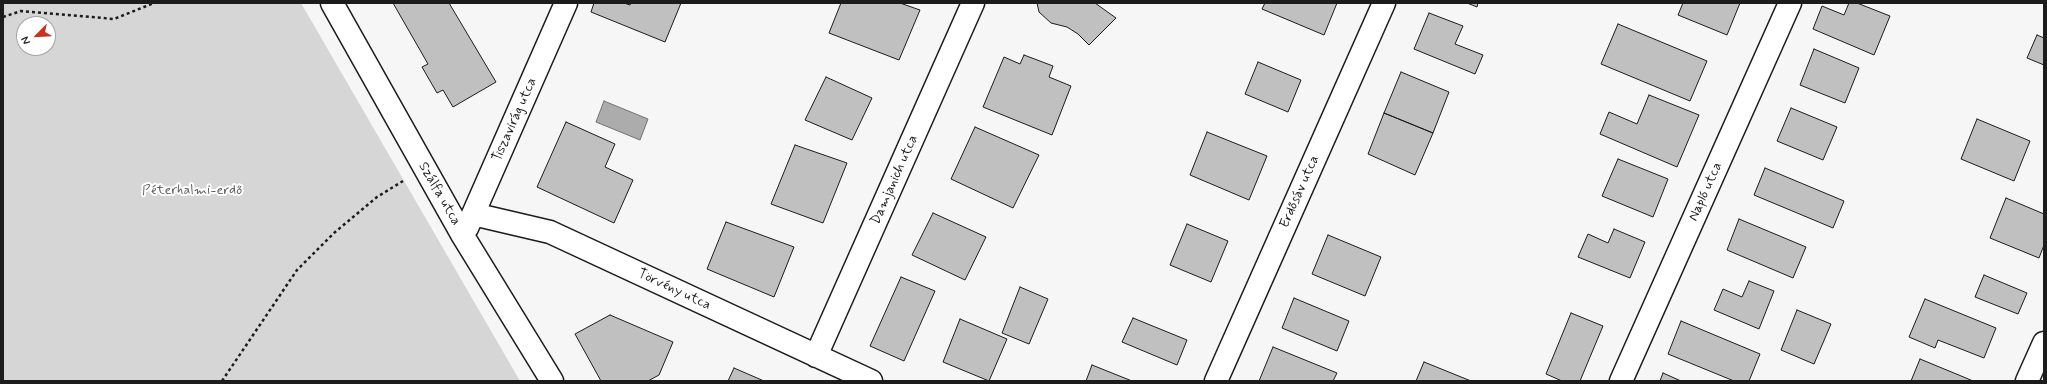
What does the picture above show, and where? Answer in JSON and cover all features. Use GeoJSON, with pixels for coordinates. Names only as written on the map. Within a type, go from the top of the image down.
{"type":"FeatureCollection","features":[{"type":"Feature","properties":{"kind":"street","name":"Szálfa utca"},"geometry":{"type":"LineString","coordinates":[[332,3],[463,236],[552,381]]}},
{"type":"Feature","properties":{"kind":"street","name":"Tiszavirág utca"},"geometry":{"type":"LineString","coordinates":[[463,236],[566,3]]}},
{"type":"Feature","properties":{"kind":"street","name":"Damjanich utca"},"geometry":{"type":"LineString","coordinates":[[816,356],[973,3]]}},
{"type":"Feature","properties":{"kind":"street","name":"Erdősáv utca"},"geometry":{"type":"LineString","coordinates":[[1216,381],[1384,3]]}},
{"type":"Feature","properties":{"kind":"street","name":"Napló utca"},"geometry":{"type":"LineString","coordinates":[[1621,381],[1790,3]]}},
{"type":"Feature","properties":{"kind":"street","name":"Törvény utca"},"geometry":{"type":"LineString","coordinates":[[473,214],[550,232],[871,381]]}},
{"type":"Feature","properties":{"kind":"street"},"geometry":{"type":"LineString","coordinates":[[2027,381],[2042,355]]}},
{"type":"Feature","properties":{"kind":"path"},"geometry":{"type":"LineString","coordinates":[[3,17],[20,11],[114,19],[154,3]]}},
{"type":"Feature","properties":{"kind":"path"},"geometry":{"type":"LineString","coordinates":[[222,381],[297,270],[334,233],[377,197],[424,168]]}},
{"type":"Feature","properties":{"kind":"green space","name":"Péterhalmi-erdő"},"geometry":{"type":"Polygon","coordinates":[[[3,3],[301,3],[520,381],[3,381],[3,3]]]}},
{"type":"Feature","properties":{"kind":"shaded area"},"geometry":{"type":"Polygon","coordinates":[[[604,101],[648,119],[640,140],[596,122],[604,101]]]}},
{"type":"Feature","properties":{"kind":"building"},"geometry":{"type":"Polygon","coordinates":[[[393,3],[449,3],[496,82],[453,107],[443,90],[437,93],[422,67],[428,64],[393,3]]]}},
{"type":"Feature","properties":{"kind":"building"},"geometry":{"type":"Polygon","coordinates":[[[594,3],[624,3],[630,5],[631,3],[681,3],[665,42],[591,12],[594,3]]]}},
{"type":"Feature","properties":{"kind":"building"},"geometry":{"type":"Polygon","coordinates":[[[841,3],[900,3],[920,10],[899,60],[829,33],[841,3]]]}},
{"type":"Feature","properties":{"kind":"building"},"geometry":{"type":"Polygon","coordinates":[[[1037,3],[1095,3],[1116,18],[1089,45],[1078,34],[1067,27],[1051,23],[1039,12],[1037,3]]]}},
{"type":"Feature","properties":{"kind":"building"},"geometry":{"type":"Polygon","coordinates":[[[1265,3],[1337,3],[1324,35],[1262,9],[1265,3]]]}},
{"type":"Feature","properties":{"kind":"building"},"geometry":{"type":"Polygon","coordinates":[[[1467,3],[1478,3],[1477,7],[1467,3]]]}},
{"type":"Feature","properties":{"kind":"building"},"geometry":{"type":"Polygon","coordinates":[[[1683,3],[1740,3],[1727,35],[1678,15],[1683,3]]]}},
{"type":"Feature","properties":{"kind":"building"},"geometry":{"type":"Polygon","coordinates":[[[1849,3],[1857,3],[1890,16],[1874,55],[1813,29],[1822,6],[1844,15],[1849,3]]]}},
{"type":"Feature","properties":{"kind":"building"},"geometry":{"type":"Polygon","coordinates":[[[1429,13],[1463,26],[1455,44],[1483,55],[1475,74],[1414,49],[1429,13]]]}},
{"type":"Feature","properties":{"kind":"building"},"geometry":{"type":"Polygon","coordinates":[[[1618,24],[1707,61],[1690,101],[1601,64],[1618,24]]]}},
{"type":"Feature","properties":{"kind":"building"},"geometry":{"type":"Polygon","coordinates":[[[2037,35],[2044,38],[2044,65],[2027,58],[2037,35]]]}},
{"type":"Feature","properties":{"kind":"building"},"geometry":{"type":"Polygon","coordinates":[[[1814,49],[1859,68],[1845,103],[1800,85],[1814,49]]]}},
{"type":"Feature","properties":{"kind":"building"},"geometry":{"type":"Polygon","coordinates":[[[1024,55],[1053,66],[1049,77],[1071,86],[1052,135],[983,107],[1004,57],[1020,64],[1024,55]]]}},
{"type":"Feature","properties":{"kind":"building"},"geometry":{"type":"Polygon","coordinates":[[[1258,62],[1301,80],[1288,112],[1245,94],[1258,62]]]}},
{"type":"Feature","properties":{"kind":"building"},"geometry":{"type":"Polygon","coordinates":[[[1401,72],[1449,92],[1433,133],[1384,113],[1401,72]]]}},
{"type":"Feature","properties":{"kind":"building"},"geometry":{"type":"Polygon","coordinates":[[[826,77],[872,98],[852,140],[805,120],[826,77]]]}},
{"type":"Feature","properties":{"kind":"building"},"geometry":{"type":"Polygon","coordinates":[[[1649,95],[1699,115],[1677,167],[1600,134],[1609,112],[1637,124],[1649,95]]]}},
{"type":"Feature","properties":{"kind":"building"},"geometry":{"type":"Polygon","coordinates":[[[1791,108],[1837,127],[1823,160],[1777,141],[1791,108]]]}},
{"type":"Feature","properties":{"kind":"building"},"geometry":{"type":"Polygon","coordinates":[[[1384,113],[1433,133],[1415,175],[1368,154],[1384,113]]]}},
{"type":"Feature","properties":{"kind":"building"},"geometry":{"type":"Polygon","coordinates":[[[1977,119],[2030,141],[2014,181],[1961,159],[1977,119]]]}},
{"type":"Feature","properties":{"kind":"building"},"geometry":{"type":"Polygon","coordinates":[[[566,122],[615,144],[605,167],[633,180],[614,223],[537,187],[566,122]]]}},
{"type":"Feature","properties":{"kind":"building"},"geometry":{"type":"Polygon","coordinates":[[[975,127],[1039,155],[1013,208],[951,179],[975,127]]]}},
{"type":"Feature","properties":{"kind":"building"},"geometry":{"type":"Polygon","coordinates":[[[1207,132],[1267,156],[1249,200],[1190,175],[1207,132]]]}},
{"type":"Feature","properties":{"kind":"building"},"geometry":{"type":"Polygon","coordinates":[[[795,145],[847,163],[823,223],[771,204],[795,145]]]}},
{"type":"Feature","properties":{"kind":"building"},"geometry":{"type":"Polygon","coordinates":[[[1618,159],[1668,179],[1653,217],[1602,196],[1618,159]]]}},
{"type":"Feature","properties":{"kind":"building"},"geometry":{"type":"Polygon","coordinates":[[[1765,168],[1844,201],[1833,228],[1754,195],[1765,168]]]}},
{"type":"Feature","properties":{"kind":"building"},"geometry":{"type":"Polygon","coordinates":[[[2006,198],[2044,214],[2044,245],[2039,258],[1990,238],[2006,198]]]}},
{"type":"Feature","properties":{"kind":"building"},"geometry":{"type":"Polygon","coordinates":[[[933,213],[986,237],[965,280],[912,255],[933,213]]]}},
{"type":"Feature","properties":{"kind":"building"},"geometry":{"type":"Polygon","coordinates":[[[1739,219],[1806,247],[1793,278],[1727,250],[1739,219]]]}},
{"type":"Feature","properties":{"kind":"building"},"geometry":{"type":"Polygon","coordinates":[[[726,222],[794,247],[774,297],[707,269],[726,222]]]}},
{"type":"Feature","properties":{"kind":"building"},"geometry":{"type":"Polygon","coordinates":[[[1187,224],[1228,241],[1211,282],[1170,265],[1187,224]]]}},
{"type":"Feature","properties":{"kind":"building"},"geometry":{"type":"Polygon","coordinates":[[[1614,229],[1645,242],[1630,278],[1578,257],[1588,234],[1608,243],[1614,229]]]}},
{"type":"Feature","properties":{"kind":"building"},"geometry":{"type":"Polygon","coordinates":[[[1328,235],[1381,257],[1365,296],[1312,274],[1328,235]]]}},
{"type":"Feature","properties":{"kind":"building"},"geometry":{"type":"Polygon","coordinates":[[[1984,275],[2027,293],[2018,314],[1975,297],[1984,275]]]}},
{"type":"Feature","properties":{"kind":"building"},"geometry":{"type":"Polygon","coordinates":[[[901,277],[935,291],[904,361],[870,346],[901,277]]]}},
{"type":"Feature","properties":{"kind":"building"},"geometry":{"type":"Polygon","coordinates":[[[1749,281],[1774,291],[1759,329],[1714,310],[1723,289],[1742,297],[1749,281]]]}},
{"type":"Feature","properties":{"kind":"building"},"geometry":{"type":"Polygon","coordinates":[[[1020,287],[1048,299],[1029,344],[1002,333],[1020,287]]]}},
{"type":"Feature","properties":{"kind":"building"},"geometry":{"type":"Polygon","coordinates":[[[1294,298],[1349,321],[1337,351],[1282,328],[1294,298]]]}},
{"type":"Feature","properties":{"kind":"building"},"geometry":{"type":"Polygon","coordinates":[[[1925,299],[1996,328],[1984,358],[1938,340],[1935,348],[1909,337],[1925,299]]]}},
{"type":"Feature","properties":{"kind":"building"},"geometry":{"type":"Polygon","coordinates":[[[1797,310],[1831,324],[1814,364],[1781,350],[1797,310]]]}},
{"type":"Feature","properties":{"kind":"building"},"geometry":{"type":"Polygon","coordinates":[[[1571,313],[1603,326],[1580,381],[1562,381],[1546,374],[1571,313]]]}},
{"type":"Feature","properties":{"kind":"building"},"geometry":{"type":"Polygon","coordinates":[[[610,315],[673,342],[659,375],[648,381],[601,381],[575,334],[610,315]]]}},
{"type":"Feature","properties":{"kind":"building"},"geometry":{"type":"Polygon","coordinates":[[[1133,318],[1187,340],[1177,365],[1122,342],[1133,318]]]}},
{"type":"Feature","properties":{"kind":"building"},"geometry":{"type":"Polygon","coordinates":[[[960,319],[1007,339],[989,381],[943,362],[960,319]]]}},
{"type":"Feature","properties":{"kind":"building"},"geometry":{"type":"Polygon","coordinates":[[[1681,321],[1760,354],[1749,381],[1734,381],[1668,354],[1681,321]]]}},
{"type":"Feature","properties":{"kind":"building"},"geometry":{"type":"Polygon","coordinates":[[[1273,347],[1337,373],[1333,381],[1259,381],[1273,347]]]}},
{"type":"Feature","properties":{"kind":"building"},"geometry":{"type":"Polygon","coordinates":[[[1920,359],[1966,378],[1973,381],[1911,381],[1920,359]]]}},
{"type":"Feature","properties":{"kind":"building"},"geometry":{"type":"Polygon","coordinates":[[[1424,362],[1471,381],[1416,381],[1424,362]]]}},
{"type":"Feature","properties":{"kind":"building"},"geometry":{"type":"Polygon","coordinates":[[[1092,365],[1132,381],[1086,381],[1092,365]]]}},
{"type":"Feature","properties":{"kind":"building"},"geometry":{"type":"Polygon","coordinates":[[[734,368],[764,381],[728,381],[734,368]]]}},
{"type":"Feature","properties":{"kind":"building"},"geometry":{"type":"Polygon","coordinates":[[[1663,373],[1681,381],[1660,381],[1663,373]]]}}]}
